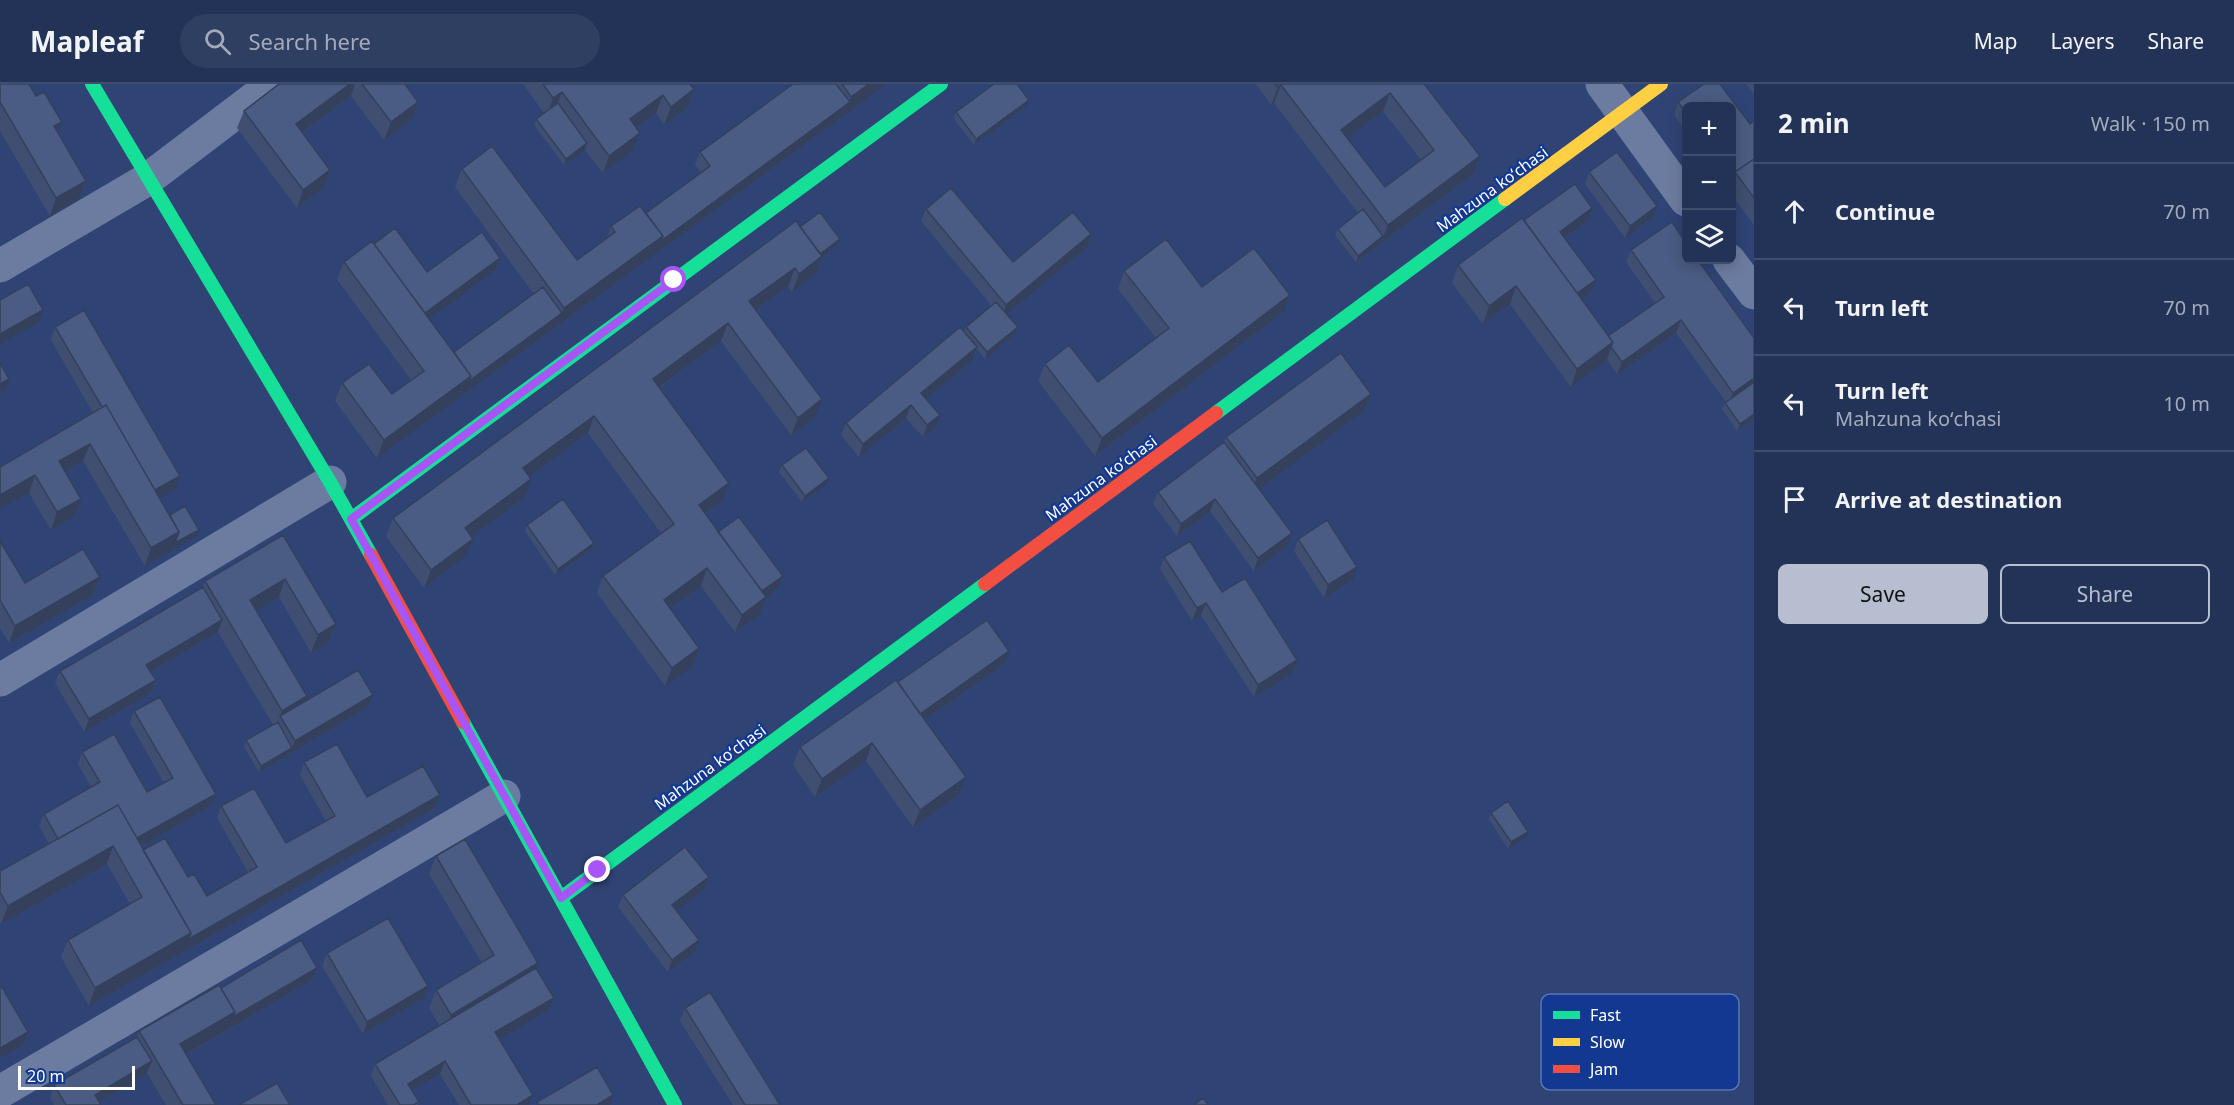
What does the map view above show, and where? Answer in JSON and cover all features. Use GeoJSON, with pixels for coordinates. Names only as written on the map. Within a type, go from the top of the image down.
{"type":"FeatureCollection","features":[{"type":"Feature","properties":{"kind":"street"},"geometry":{"type":"LineString","coordinates":[[92,84],[330,482],[674,1104]]}},
{"type":"Feature","properties":{"kind":"street"},"geometry":{"type":"LineString","coordinates":[[0,266],[148,179],[273,84]]}},
{"type":"Feature","properties":{"kind":"street"},"geometry":{"type":"LineString","coordinates":[[351,519],[941,84]]}},
{"type":"Feature","properties":{"kind":"street"},"geometry":{"type":"LineString","coordinates":[[1602,84],[1682,194]]}},
{"type":"Feature","properties":{"kind":"street","name":"Mahzuna koʻchasi"},"geometry":{"type":"LineString","coordinates":[[561,898],[1661,84]]}},
{"type":"Feature","properties":{"kind":"street"},"geometry":{"type":"LineString","coordinates":[[1733,264],[1754,293]]}},
{"type":"Feature","properties":{"kind":"street"},"geometry":{"type":"LineString","coordinates":[[0,680],[330,482]]}},
{"type":"Feature","properties":{"kind":"street"},"geometry":{"type":"LineString","coordinates":[[0,1092],[504,796]]}},
{"type":"Feature","properties":{"kind":"building"},"geometry":{"type":"Polygon","coordinates":[[[0,84],[29,84],[36,96],[44,92],[62,122],[54,126],[86,181],[56,198],[0,102],[0,84]]]}},
{"type":"Feature","properties":{"kind":"building"},"geometry":{"type":"Polygon","coordinates":[[[279,84],[350,84],[296,124],[330,170],[303,190],[244,111],[279,84]]]}},
{"type":"Feature","properties":{"kind":"building"},"geometry":{"type":"Polygon","coordinates":[[[362,84],[405,84],[418,102],[391,122],[362,84]]]}},
{"type":"Feature","properties":{"kind":"building"},"geometry":{"type":"Polygon","coordinates":[[[543,84],[690,84],[694,89],[671,107],[663,95],[630,119],[640,133],[609,156],[562,92],[553,98],[543,84]]]}},
{"type":"Feature","properties":{"kind":"building"},"geometry":{"type":"Polygon","coordinates":[[[793,84],[836,84],[850,102],[661,241],[663,236],[646,213],[710,166],[700,152],[793,84]]]}},
{"type":"Feature","properties":{"kind":"building"},"geometry":{"type":"Polygon","coordinates":[[[842,84],[869,84],[851,97],[842,84]]]}},
{"type":"Feature","properties":{"kind":"building"},"geometry":{"type":"Polygon","coordinates":[[[994,84],[1017,84],[1029,100],[976,139],[956,112],[994,84]]]}},
{"type":"Feature","properties":{"kind":"building"},"geometry":{"type":"Polygon","coordinates":[[[1275,84],[1424,84],[1480,156],[1388,225],[1281,85],[1278,87],[1275,84]],[[1390,93],[1341,130],[1385,187],[1434,150],[1390,93]]]}},
{"type":"Feature","properties":{"kind":"building"},"geometry":{"type":"Polygon","coordinates":[[[1704,84],[1720,84],[1734,102],[1682,102],[1682,108],[1678,102],[1704,84]]]}},
{"type":"Feature","properties":{"kind":"building"},"geometry":{"type":"Polygon","coordinates":[[[558,103],[587,143],[566,159],[536,119],[558,103]]]}},
{"type":"Feature","properties":{"kind":"building"},"geometry":{"type":"Polygon","coordinates":[[[1736,105],[1750,124],[1754,121],[1754,159],[1736,171],[1736,105]]]}},
{"type":"Feature","properties":{"kind":"building"},"geometry":{"type":"Polygon","coordinates":[[[492,146],[577,260],[615,232],[611,226],[640,206],[663,236],[564,308],[462,169],[492,146]]]}},
{"type":"Feature","properties":{"kind":"building"},"geometry":{"type":"Polygon","coordinates":[[[1617,152],[1657,206],[1630,226],[1589,172],[1617,152]]]}},
{"type":"Feature","properties":{"kind":"building"},"geometry":{"type":"Polygon","coordinates":[[[1754,159],[1754,198],[1736,173],[1754,159]]]}},
{"type":"Feature","properties":{"kind":"building"},"geometry":{"type":"Polygon","coordinates":[[[1575,184],[1592,208],[1560,232],[1596,280],[1577,293],[1524,220],[1575,184]]]}},
{"type":"Feature","properties":{"kind":"building"},"geometry":{"type":"Polygon","coordinates":[[[951,188],[1013,262],[1073,212],[1091,234],[1006,305],[926,209],[951,188]]]}},
{"type":"Feature","properties":{"kind":"building"},"geometry":{"type":"Polygon","coordinates":[[[1363,209],[1383,236],[1358,256],[1338,229],[1363,209]]]}},
{"type":"Feature","properties":{"kind":"building"},"geometry":{"type":"Polygon","coordinates":[[[820,212],[840,239],[820,254],[800,227],[820,212]]]}},
{"type":"Feature","properties":{"kind":"building"},"geometry":{"type":"Polygon","coordinates":[[[1522,218],[1613,342],[1577,369],[1516,286],[1489,306],[1458,265],[1522,218]]]}},
{"type":"Feature","properties":{"kind":"building"},"geometry":{"type":"Polygon","coordinates":[[[796,221],[822,256],[799,274],[795,268],[749,301],[822,399],[798,418],[728,323],[653,379],[729,483],[699,505],[766,597],[742,615],[707,568],[664,600],[699,648],[672,668],[603,576],[674,524],[594,416],[523,468],[531,479],[465,528],[473,539],[431,570],[393,518],[796,221]]]}},
{"type":"Feature","properties":{"kind":"building"},"geometry":{"type":"Polygon","coordinates":[[[1672,222],[1682,237],[1682,264],[1701,264],[1754,338],[1754,378],[1733,393],[1681,320],[1622,362],[1611,347],[1613,342],[1608,336],[1664,297],[1631,250],[1672,222]]]}},
{"type":"Feature","properties":{"kind":"building"},"geometry":{"type":"Polygon","coordinates":[[[395,228],[427,272],[482,232],[500,258],[425,313],[374,244],[395,228]]]}},
{"type":"Feature","properties":{"kind":"building"},"geometry":{"type":"Polygon","coordinates":[[[1166,239],[1202,287],[1254,248],[1290,295],[1102,438],[1045,364],[1069,345],[1098,382],[1169,328],[1124,271],[1166,239]]]}},
{"type":"Feature","properties":{"kind":"building"},"geometry":{"type":"Polygon","coordinates":[[[372,241],[471,376],[384,440],[342,383],[369,364],[392,394],[424,371],[344,262],[372,241]]]}},
{"type":"Feature","properties":{"kind":"building"},"geometry":{"type":"Polygon","coordinates":[[[28,284],[43,310],[0,334],[0,300],[28,284]]]}},
{"type":"Feature","properties":{"kind":"building"},"geometry":{"type":"Polygon","coordinates":[[[543,287],[562,313],[469,381],[471,376],[454,352],[543,287]]]}},
{"type":"Feature","properties":{"kind":"building"},"geometry":{"type":"Polygon","coordinates":[[[996,302],[1018,327],[987,352],[966,327],[996,302]]]}},
{"type":"Feature","properties":{"kind":"building"},"geometry":{"type":"Polygon","coordinates":[[[84,310],[180,476],[155,490],[106,405],[102,407],[55,327],[84,310]]]}},
{"type":"Feature","properties":{"kind":"building"},"geometry":{"type":"Polygon","coordinates":[[[960,327],[977,347],[921,393],[940,415],[927,425],[911,405],[863,444],[846,423],[960,327]]]}},
{"type":"Feature","properties":{"kind":"building"},"geometry":{"type":"Polygon","coordinates":[[[1341,353],[1371,394],[1257,478],[1226,437],[1341,353]]]}},
{"type":"Feature","properties":{"kind":"building"},"geometry":{"type":"Polygon","coordinates":[[[0,363],[9,379],[0,384],[0,363]]]}},
{"type":"Feature","properties":{"kind":"building"},"geometry":{"type":"Polygon","coordinates":[[[1754,382],[1754,414],[1740,424],[1725,403],[1754,382]]]}},
{"type":"Feature","properties":{"kind":"building"},"geometry":{"type":"Polygon","coordinates":[[[106,405],[179,532],[151,548],[90,444],[59,461],[81,499],[57,512],[35,475],[0,495],[0,467],[106,405]]]}},
{"type":"Feature","properties":{"kind":"building"},"geometry":{"type":"Polygon","coordinates":[[[1224,442],[1292,533],[1258,558],[1215,499],[1181,524],[1158,492],[1224,442]]]}},
{"type":"Feature","properties":{"kind":"building"},"geometry":{"type":"Polygon","coordinates":[[[806,448],[829,478],[805,496],[782,465],[806,448]]]}},
{"type":"Feature","properties":{"kind":"building"},"geometry":{"type":"Polygon","coordinates":[[[563,499],[594,543],[558,569],[527,525],[563,499]]]}},
{"type":"Feature","properties":{"kind":"building"},"geometry":{"type":"Polygon","coordinates":[[[185,506],[199,530],[175,543],[179,532],[170,515],[185,506]]]}},
{"type":"Feature","properties":{"kind":"building"},"geometry":{"type":"Polygon","coordinates":[[[739,517],[783,576],[762,591],[718,532],[739,517]]]}},
{"type":"Feature","properties":{"kind":"building"},"geometry":{"type":"Polygon","coordinates":[[[1327,520],[1357,567],[1328,585],[1298,539],[1327,520]]]}},
{"type":"Feature","properties":{"kind":"building"},"geometry":{"type":"Polygon","coordinates":[[[283,535],[336,624],[318,635],[285,579],[250,600],[307,696],[282,711],[205,581],[283,535]]]}},
{"type":"Feature","properties":{"kind":"building"},"geometry":{"type":"Polygon","coordinates":[[[0,541],[25,583],[83,549],[100,577],[15,626],[0,600],[0,541]]]}},
{"type":"Feature","properties":{"kind":"building"},"geometry":{"type":"Polygon","coordinates":[[[1190,541],[1222,592],[1245,578],[1297,660],[1258,685],[1206,603],[1197,608],[1164,557],[1190,541]]]}},
{"type":"Feature","properties":{"kind":"building"},"geometry":{"type":"Polygon","coordinates":[[[203,587],[222,620],[146,665],[156,680],[89,719],[60,671],[203,587]]]}},
{"type":"Feature","properties":{"kind":"building"},"geometry":{"type":"Polygon","coordinates":[[[987,620],[1009,651],[920,714],[898,682],[987,620]]]}},
{"type":"Feature","properties":{"kind":"building"},"geometry":{"type":"Polygon","coordinates":[[[358,670],[373,695],[295,741],[280,716],[358,670]]]}},
{"type":"Feature","properties":{"kind":"building"},"geometry":{"type":"Polygon","coordinates":[[[896,680],[966,777],[920,810],[872,743],[822,779],[800,747],[896,680]]]}},
{"type":"Feature","properties":{"kind":"building"},"geometry":{"type":"Polygon","coordinates":[[[160,697],[216,794],[137,838],[118,805],[58,839],[44,814],[100,782],[82,752],[114,734],[147,792],[173,778],[134,711],[160,697]]]}},
{"type":"Feature","properties":{"kind":"building"},"geometry":{"type":"Polygon","coordinates":[[[278,722],[292,748],[261,766],[246,740],[278,722]]]}},
{"type":"Feature","properties":{"kind":"building"},"geometry":{"type":"Polygon","coordinates":[[[337,744],[367,797],[423,766],[440,795],[189,939],[191,933],[143,850],[165,838],[188,877],[194,874],[207,896],[257,867],[221,806],[254,788],[286,843],[335,816],[304,762],[337,744]]]}},
{"type":"Feature","properties":{"kind":"building"},"geometry":{"type":"Polygon","coordinates":[[[1508,801],[1528,832],[1511,842],[1491,813],[1508,801]]]}},
{"type":"Feature","properties":{"kind":"building"},"geometry":{"type":"Polygon","coordinates":[[[118,805],[191,933],[95,988],[68,940],[142,897],[113,846],[8,906],[0,892],[0,871],[118,805]]]}},
{"type":"Feature","properties":{"kind":"building"},"geometry":{"type":"Polygon","coordinates":[[[465,839],[538,963],[451,1015],[436,990],[494,955],[436,856],[465,839]]]}},
{"type":"Feature","properties":{"kind":"building"},"geometry":{"type":"Polygon","coordinates":[[[685,847],[709,877],[672,905],[699,940],[672,960],[623,895],[685,847]]]}},
{"type":"Feature","properties":{"kind":"building"},"geometry":{"type":"Polygon","coordinates":[[[388,918],[428,986],[367,1022],[327,953],[388,918]]]}},
{"type":"Feature","properties":{"kind":"building"},"geometry":{"type":"Polygon","coordinates":[[[301,940],[317,968],[233,1017],[235,1012],[221,988],[301,940]]]}},
{"type":"Feature","properties":{"kind":"building"},"geometry":{"type":"Polygon","coordinates":[[[536,968],[554,998],[495,1032],[533,1095],[517,1105],[471,1105],[445,1061],[408,1084],[419,1102],[413,1105],[400,1105],[375,1064],[536,968]]]}},
{"type":"Feature","properties":{"kind":"building"},"geometry":{"type":"Polygon","coordinates":[[[219,985],[235,1012],[180,1044],[216,1105],[183,1105],[139,1031],[219,985]]]}},
{"type":"Feature","properties":{"kind":"building"},"geometry":{"type":"Polygon","coordinates":[[[2,987],[28,1032],[0,1048],[0,988],[2,987]]]}},
{"type":"Feature","properties":{"kind":"building"},"geometry":{"type":"Polygon","coordinates":[[[710,992],[780,1105],[745,1105],[685,1008],[710,992]]]}},
{"type":"Feature","properties":{"kind":"building"},"geometry":{"type":"Polygon","coordinates":[[[137,1037],[152,1061],[95,1095],[101,1105],[66,1105],[54,1085],[137,1037]]]}},
{"type":"Feature","properties":{"kind":"building"},"geometry":{"type":"Polygon","coordinates":[[[597,1067],[613,1095],[597,1105],[539,1105],[537,1102],[597,1067]]]}},
{"type":"Feature","properties":{"kind":"building"},"geometry":{"type":"Polygon","coordinates":[[[277,1083],[290,1105],[239,1105],[277,1083]]]}},
{"type":"Feature","properties":{"kind":"building"},"geometry":{"type":"Polygon","coordinates":[[[1203,1098],[1208,1105],[1194,1105],[1203,1098]]]}},
{"type":"Feature","properties":{"kind":"traffic: fast"},"geometry":{"type":"LineString","coordinates":[[92,84],[330,482],[371,555]]}},
{"type":"Feature","properties":{"kind":"traffic: fast"},"geometry":{"type":"LineString","coordinates":[[351,519],[941,84]]}},
{"type":"Feature","properties":{"kind":"traffic: fast"},"geometry":{"type":"LineString","coordinates":[[1216,413],[1505,199]]}},
{"type":"Feature","properties":{"kind":"traffic: fast"},"geometry":{"type":"LineString","coordinates":[[561,898],[985,584]]}},
{"type":"Feature","properties":{"kind":"traffic: fast"},"geometry":{"type":"LineString","coordinates":[[463,722],[675,1105]]}},
{"type":"Feature","properties":{"kind":"traffic: slow"},"geometry":{"type":"LineString","coordinates":[[1505,199],[1661,84]]}},
{"type":"Feature","properties":{"kind":"traffic: jam"},"geometry":{"type":"LineString","coordinates":[[985,584],[1216,413]]}},
{"type":"Feature","properties":{"kind":"traffic: jam"},"geometry":{"type":"LineString","coordinates":[[371,555],[463,722]]}},
{"type":"Feature","properties":{"kind":"route"},"geometry":{"type":"LineString","coordinates":[[598,870],[561,898],[351,519],[674,280]]}}]}
